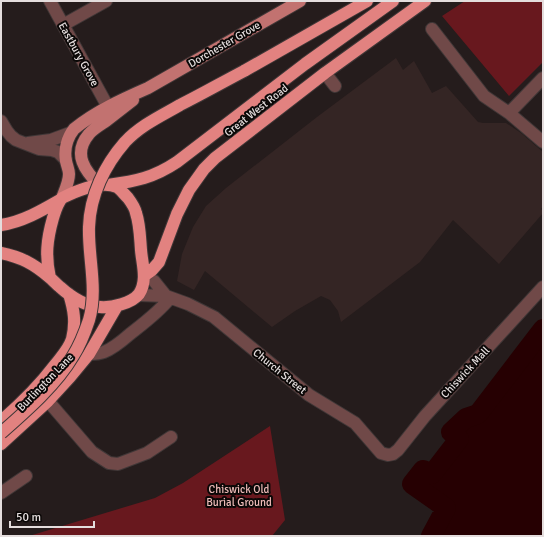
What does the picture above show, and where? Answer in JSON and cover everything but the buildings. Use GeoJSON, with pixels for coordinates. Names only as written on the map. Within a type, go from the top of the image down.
{"type":"FeatureCollection","features":[{"type":"Feature","properties":{"kind":"highway"},"geometry":{"type":"LineString","coordinates":[[1,433],[35,402],[52,384],[73,357],[84,333],[89,319],[93,289],[89,227],[90,212],[98,184],[111,160],[126,141],[144,125],[244,71],[367,1]]}},
{"type":"Feature","properties":{"kind":"highway","name":"Great West Road"},"geometry":{"type":"LineString","coordinates":[[104,185],[134,181],[166,170],[310,60],[393,1]]}},
{"type":"Feature","properties":{"kind":"highway","name":"Great West Road"},"geometry":{"type":"LineString","coordinates":[[145,275],[159,262],[184,200],[189,190],[204,169],[325,73],[425,1]]}},
{"type":"Feature","properties":{"kind":"highway"},"geometry":{"type":"LineString","coordinates":[[1,226],[26,218],[83,188],[104,185],[116,187],[132,203],[136,213],[141,256],[145,275],[143,285],[133,299],[117,306],[98,307],[78,300],[24,260],[1,253]]}},
{"type":"Feature","properties":{"kind":"highway"},"geometry":{"type":"LineString","coordinates":[[50,278],[47,245],[52,220],[61,199]]}},
{"type":"Feature","properties":{"kind":"highway","name":"Burlington Lane"},"geometry":{"type":"LineString","coordinates":[[1,421],[43,380],[66,352],[71,340],[75,319],[69,294]]}},
{"type":"Feature","properties":{"kind":"highway","name":"Burlington Lane"},"geometry":{"type":"LineString","coordinates":[[1,444],[48,401],[70,377],[89,354],[117,306]]}},
{"type":"Feature","properties":{"kind":"main road","name":"Dorchester Grove"},"geometry":{"type":"LineString","coordinates":[[70,133],[74,128],[108,107],[148,88],[300,1]]}},
{"type":"Feature","properties":{"kind":"main road"},"geometry":{"type":"LineString","coordinates":[[334,20],[352,1]]}},
{"type":"Feature","properties":{"kind":"main road","name":"Dorchester Grove"},"geometry":{"type":"LineString","coordinates":[[104,185],[92,178],[87,171],[81,155],[82,143],[89,133],[148,88]]}},
{"type":"Feature","properties":{"kind":"main road"},"geometry":{"type":"LineString","coordinates":[[61,199],[69,177],[66,160],[67,144],[70,133]]}},
{"type":"Feature","properties":{"kind":"street","name":"Eastbury Grove"},"geometry":{"type":"LineString","coordinates":[[50,1],[108,107]]}},
{"type":"Feature","properties":{"kind":"street"},"geometry":{"type":"LineString","coordinates":[[63,25],[106,1]]}},
{"type":"Feature","properties":{"kind":"street"},"geometry":{"type":"LineString","coordinates":[[432,29],[484,96],[509,113],[543,142]]}},
{"type":"Feature","properties":{"kind":"street"},"geometry":{"type":"LineString","coordinates":[[325,73],[335,86]]}},
{"type":"Feature","properties":{"kind":"street"},"geometry":{"type":"LineString","coordinates":[[509,113],[543,78]]}},
{"type":"Feature","properties":{"kind":"street"},"geometry":{"type":"LineString","coordinates":[[1,121],[11,136],[16,140],[27,143],[39,149],[58,152],[66,160]]}},
{"type":"Feature","properties":{"kind":"street"},"geometry":{"type":"LineString","coordinates":[[27,143],[51,140],[70,133]]}},
{"type":"Feature","properties":{"kind":"street"},"geometry":{"type":"LineString","coordinates":[[145,275],[154,281],[168,297]]}},
{"type":"Feature","properties":{"kind":"street","name":"Chiswick Mall"},"geometry":{"type":"LineString","coordinates":[[388,455],[393,454],[398,450],[425,416],[543,287]]}},
{"type":"Feature","properties":{"kind":"street","name":"Church Street"},"geometry":{"type":"LineString","coordinates":[[138,294],[168,297],[188,304],[214,317],[309,395],[355,423],[381,452],[388,455]]}},
{"type":"Feature","properties":{"kind":"street","name":"Burlington Lane"},"geometry":{"type":"LineString","coordinates":[[89,354],[103,353],[113,348],[154,315],[165,304],[168,297]]}},
{"type":"Feature","properties":{"kind":"street"},"geometry":{"type":"LineString","coordinates":[[48,401],[92,452],[109,463],[118,464],[147,453],[171,437]]}},
{"type":"Feature","properties":{"kind":"street"},"geometry":{"type":"LineString","coordinates":[[1,493],[26,476]]}},
{"type":"Feature","properties":{"kind":"shaded area"},"geometry":{"type":"Polygon","coordinates":[[[396,58],[403,70],[414,61],[432,93],[446,86],[478,122],[506,123],[521,133],[543,152],[543,206],[541,209],[543,213],[499,264],[453,220],[420,262],[341,322],[338,311],[330,300],[321,296],[295,311],[272,327],[205,271],[194,290],[177,281],[182,254],[193,227],[206,206],[226,188],[317,117],[396,58]]]}},
{"type":"Feature","properties":{"kind":"shaded area"},"geometry":{"type":"Polygon","coordinates":[[[543,329],[543,536],[431,536],[446,508],[412,484],[423,470],[432,474],[459,440],[451,432],[466,418],[478,414],[543,329]]]}},
{"type":"Feature","properties":{"kind":"green space"},"geometry":{"type":"Polygon","coordinates":[[[465,1],[543,1],[543,62],[509,96],[442,16],[465,1]]]}},
{"type":"Feature","properties":{"kind":"green space","name":"Chiswick Old Burial Ground"},"geometry":{"type":"Polygon","coordinates":[[[270,426],[285,520],[272,536],[29,536],[155,498],[183,483],[270,426]]]}},
{"type":"Feature","properties":{"kind":"waterway"},"geometry":{"type":"LineString","coordinates":[[431,536],[446,508],[412,484],[423,470],[432,474],[459,439],[451,432],[466,418],[478,414],[543,329]]}}]}
